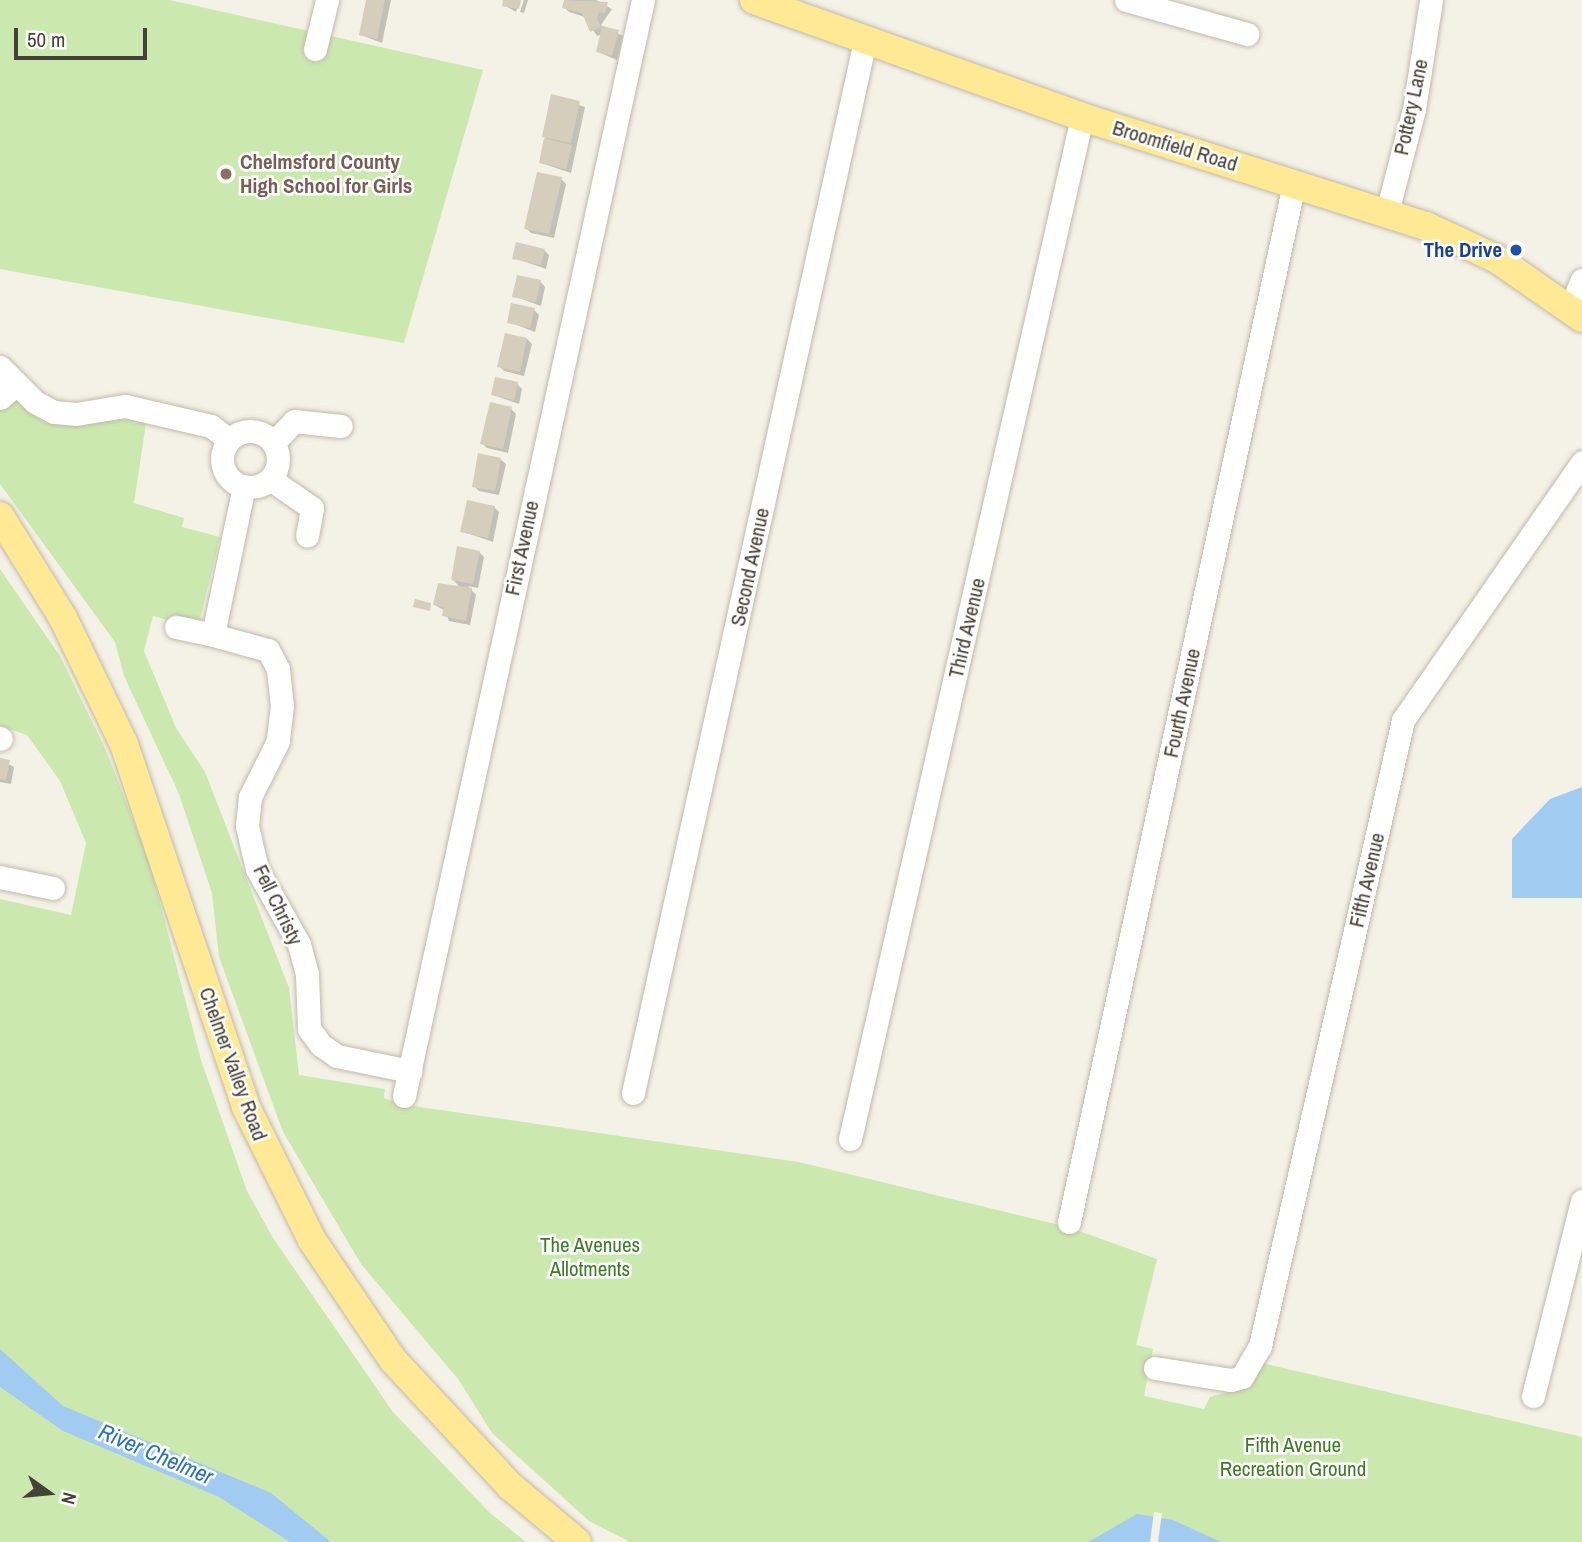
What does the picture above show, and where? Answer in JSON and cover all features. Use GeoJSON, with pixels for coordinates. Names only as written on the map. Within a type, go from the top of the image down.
{"type":"FeatureCollection","features":[{"type":"Feature","properties":{"kind":"main road","name":"Broomfield Road"},"geometry":{"type":"LineString","coordinates":[[754,0],[1082,117],[1387,212],[1497,259],[1576,314]]}},
{"type":"Feature","properties":{"kind":"main road","name":"Chelmer Valley Road"},"geometry":{"type":"LineString","coordinates":[[0,516],[63,618],[124,744],[150,810],[223,1045],[246,1107],[312,1240],[393,1360],[510,1486],[577,1542]]}},
{"type":"Feature","properties":{"kind":"street"},"geometry":{"type":"LineString","coordinates":[[315,49],[327,0]]}},
{"type":"Feature","properties":{"kind":"street","name":"First Avenue"},"geometry":{"type":"LineString","coordinates":[[404,1097],[643,0]]}},
{"type":"Feature","properties":{"kind":"street"},"geometry":{"type":"LineString","coordinates":[[1126,0],[1247,34]]}},
{"type":"Feature","properties":{"kind":"street","name":"Pottery Lane"},"geometry":{"type":"LineString","coordinates":[[1387,212],[1413,109],[1431,0]]}},
{"type":"Feature","properties":{"kind":"street","name":"Second Avenue"},"geometry":{"type":"LineString","coordinates":[[633,1093],[865,40]]}},
{"type":"Feature","properties":{"kind":"street","name":"Third Avenue"},"geometry":{"type":"LineString","coordinates":[[850,1139],[1082,117]]}},
{"type":"Feature","properties":{"kind":"street","name":"Fourth Avenue"},"geometry":{"type":"LineString","coordinates":[[1069,1222],[1294,184]]}},
{"type":"Feature","properties":{"kind":"street"},"geometry":{"type":"LineString","coordinates":[[1576,314],[1582,281]]}},
{"type":"Feature","properties":{"kind":"street"},"geometry":{"type":"LineString","coordinates":[[5,383],[54,412],[76,414],[125,405],[211,426],[229,440]]}},
{"type":"Feature","properties":{"kind":"street"},"geometry":{"type":"LineString","coordinates":[[273,443],[294,421],[341,426]]}},
{"type":"Feature","properties":{"kind":"street"},"geometry":{"type":"LineString","coordinates":[[229,440],[252,430],[273,443],[278,462],[270,479]]}},
{"type":"Feature","properties":{"kind":"street"},"geometry":{"type":"LineString","coordinates":[[229,440],[223,467],[243,486]]}},
{"type":"Feature","properties":{"kind":"street","name":"Fifth Avenue"},"geometry":{"type":"LineString","coordinates":[[1154,1368],[1231,1380],[1242,1377],[1260,1346],[1403,720],[1582,462]]}},
{"type":"Feature","properties":{"kind":"street"},"geometry":{"type":"LineString","coordinates":[[243,486],[270,479],[312,508],[307,536]]}},
{"type":"Feature","properties":{"kind":"street"},"geometry":{"type":"LineString","coordinates":[[213,635],[243,486]]}},
{"type":"Feature","properties":{"kind":"street","name":"Fell Christy"},"geometry":{"type":"LineString","coordinates":[[176,627],[268,650],[278,669],[282,706],[278,741],[250,797],[247,826],[257,869],[299,944],[307,974],[309,1029],[337,1056],[410,1071]]}},
{"type":"Feature","properties":{"kind":"street"},"geometry":{"type":"LineString","coordinates":[[0,877],[53,888]]}},
{"type":"Feature","properties":{"kind":"street"},"geometry":{"type":"LineString","coordinates":[[1533,1396],[1582,1201]]}},
{"type":"Feature","properties":{"kind":"green space","name":"Chelmsford County High School for Girls"},"geometry":{"type":"Polygon","coordinates":[[[0,0],[170,0],[483,70],[404,343],[0,269],[0,0]]]}},
{"type":"Feature","properties":{"kind":"green space"},"geometry":{"type":"Polygon","coordinates":[[[14,400],[41,418],[55,422],[122,416],[146,423],[134,503],[184,518],[182,527],[220,537],[198,628],[153,616],[144,651],[176,728],[205,772],[289,988],[299,1075],[385,1089],[384,1098],[399,1104],[799,1162],[1068,1227],[1157,1259],[1136,1345],[1153,1349],[1144,1396],[1204,1409],[1210,1397],[1243,1388],[1257,1362],[1582,1437],[1582,1542],[630,1542],[589,1521],[492,1433],[458,1379],[361,1264],[283,1132],[219,957],[212,893],[179,794],[124,676],[115,642],[0,484],[0,410],[14,400]]]}},
{"type":"Feature","properties":{"kind":"green space"},"geometry":{"type":"Polygon","coordinates":[[[0,569],[60,656],[105,748],[149,861],[201,1060],[247,1191],[273,1238],[393,1412],[489,1512],[526,1542],[0,1542],[0,899],[71,915],[86,843],[60,781],[27,735],[0,726],[0,569]]]}},
{"type":"Feature","properties":{"kind":"water"},"geometry":{"type":"Polygon","coordinates":[[[1582,787],[1582,898],[1512,898],[1512,839],[1550,799],[1582,787]]]}},
{"type":"Feature","properties":{"kind":"water","name":"River Chelmer"},"geometry":{"type":"Polygon","coordinates":[[[0,1349],[63,1406],[271,1493],[331,1542],[290,1542],[219,1497],[63,1431],[0,1387],[0,1349]]]}},
{"type":"Feature","properties":{"kind":"water"},"geometry":{"type":"Polygon","coordinates":[[[1137,1514],[1173,1520],[1221,1542],[1088,1542],[1137,1514]]]}},
{"type":"Feature","properties":{"kind":"pier"},"geometry":{"type":"Polygon","coordinates":[[[1154,1512],[1162,1513],[1158,1542],[1150,1542],[1154,1512]]]}},
{"type":"Feature","properties":{"kind":"building"},"geometry":{"type":"Polygon","coordinates":[[[366,0],[385,0],[377,39],[359,35],[366,0]]]}},
{"type":"Feature","properties":{"kind":"building"},"geometry":{"type":"Polygon","coordinates":[[[503,0],[521,0],[519,9],[502,6],[503,0]]]}},
{"type":"Feature","properties":{"kind":"building"},"geometry":{"type":"Polygon","coordinates":[[[564,0],[608,2],[605,13],[599,12],[597,19],[601,27],[590,32],[582,13],[562,8],[564,0]]]}},
{"type":"Feature","properties":{"kind":"building"},"geometry":{"type":"Polygon","coordinates":[[[602,26],[619,30],[612,56],[596,52],[602,26]]]}},
{"type":"Feature","properties":{"kind":"building"},"geometry":{"type":"Polygon","coordinates":[[[551,94],[580,101],[571,143],[542,137],[551,94]]]}},
{"type":"Feature","properties":{"kind":"building"},"geometry":{"type":"Polygon","coordinates":[[[544,138],[572,145],[566,169],[539,163],[544,138]]]}},
{"type":"Feature","properties":{"kind":"building"},"geometry":{"type":"Polygon","coordinates":[[[537,172],[562,177],[549,234],[524,229],[537,172]]]}},
{"type":"Feature","properties":{"kind":"building"},"geometry":{"type":"Polygon","coordinates":[[[516,242],[545,249],[541,265],[512,259],[516,242]]]}},
{"type":"Feature","properties":{"kind":"building"},"geometry":{"type":"Polygon","coordinates":[[[517,275],[541,280],[536,302],[512,297],[517,275]]]}},
{"type":"Feature","properties":{"kind":"building"},"geometry":{"type":"Polygon","coordinates":[[[511,303],[535,308],[530,328],[507,323],[511,303]]]}},
{"type":"Feature","properties":{"kind":"building"},"geometry":{"type":"Polygon","coordinates":[[[505,333],[527,338],[520,372],[497,367],[505,333]]]}},
{"type":"Feature","properties":{"kind":"building"},"geometry":{"type":"Polygon","coordinates":[[[495,377],[518,382],[514,400],[491,395],[495,377]]]}},
{"type":"Feature","properties":{"kind":"building"},"geometry":{"type":"Polygon","coordinates":[[[490,402],[512,407],[503,449],[480,444],[490,402]]]}},
{"type":"Feature","properties":{"kind":"building"},"geometry":{"type":"Polygon","coordinates":[[[478,453],[501,458],[495,491],[472,487],[478,453]]]}},
{"type":"Feature","properties":{"kind":"building"},"geometry":{"type":"Polygon","coordinates":[[[467,500],[495,506],[488,538],[460,532],[467,500]]]}},
{"type":"Feature","properties":{"kind":"building"},"geometry":{"type":"Polygon","coordinates":[[[457,546],[480,551],[473,584],[451,580],[457,546]]]}},
{"type":"Feature","properties":{"kind":"building"},"geometry":{"type":"Polygon","coordinates":[[[438,583],[472,588],[466,621],[442,616],[444,607],[433,605],[438,583]]]}},
{"type":"Feature","properties":{"kind":"building"},"geometry":{"type":"Polygon","coordinates":[[[415,599],[431,603],[430,611],[413,607],[415,599]]]}},
{"type":"Feature","properties":{"kind":"building"},"geometry":{"type":"Polygon","coordinates":[[[0,758],[10,760],[6,780],[0,779],[0,758]]]}},
{"type":"Feature","properties":{"kind":"place","name":"Chelmsford County High School for Girls"},"geometry":{"type":"Point","coordinates":[226,174]}},
{"type":"Feature","properties":{"kind":"place","name":"The Drive"},"geometry":{"type":"Point","coordinates":[1516,250]}},
{"type":"Feature","properties":{"kind":"park label","name":"The Avenues Allotments"},"geometry":{"type":"Point","coordinates":[590,1257]}},
{"type":"Feature","properties":{"kind":"park label","name":"Fifth Avenue Recreation Ground"},"geometry":{"type":"Point","coordinates":[1293,1457]}}]}
